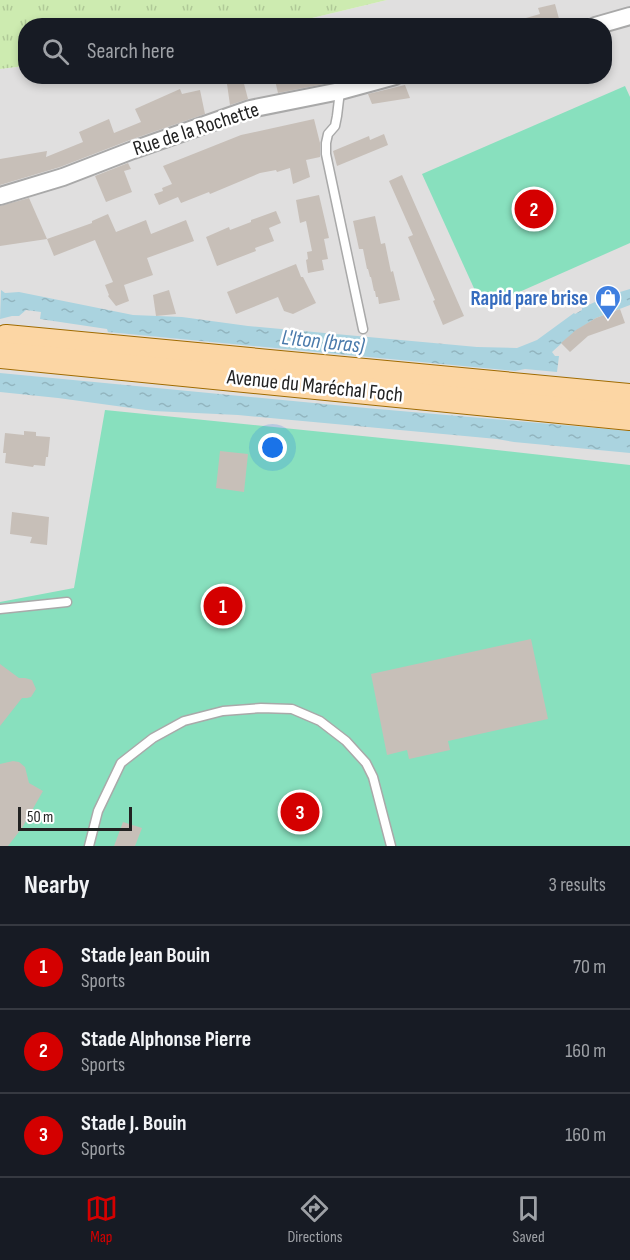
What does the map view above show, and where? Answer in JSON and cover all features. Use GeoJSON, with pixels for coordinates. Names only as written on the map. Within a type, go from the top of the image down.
{"type":"FeatureCollection","features":[{"type":"Feature","properties":{"kind":"main road","name":"Avenue du Maréchal Foch"},"geometry":{"type":"LineString","coordinates":[[0,337],[630,397]]}},
{"type":"Feature","properties":{"kind":"main road","name":"Avenue du Maréchal Foch"},"geometry":{"type":"LineString","coordinates":[[0,355],[630,417]]}},
{"type":"Feature","properties":{"kind":"street"},"geometry":{"type":"LineString","coordinates":[[612,21],[630,16]]}},
{"type":"Feature","properties":{"kind":"street","name":"Rue de la Rochette"},"geometry":{"type":"LineString","coordinates":[[0,196],[63,177],[250,109],[366,84]]}},
{"type":"Feature","properties":{"kind":"lane"},"geometry":{"type":"LineString","coordinates":[[340,91],[335,126],[328,134],[326,154],[363,329]]}},
{"type":"Feature","properties":{"kind":"lane"},"geometry":{"type":"LineString","coordinates":[[0,609],[67,602]]}},
{"type":"Feature","properties":{"kind":"lane"},"geometry":{"type":"LineString","coordinates":[[89,846],[98,812],[121,763],[153,738],[184,721],[223,711],[261,708],[292,709],[320,721],[346,741],[366,763],[373,777],[391,846]]}},
{"type":"Feature","properties":{"kind":"shaded area"},"geometry":{"type":"Polygon","coordinates":[[[387,0],[630,0],[630,846],[0,846],[0,69],[18,67],[18,84],[612,84],[612,18],[312,18],[387,0]]]}},
{"type":"Feature","properties":{"kind":"green space"},"geometry":{"type":"Polygon","coordinates":[[[0,0],[387,0],[312,18],[18,18],[18,67],[0,69],[0,0]]]}},
{"type":"Feature","properties":{"kind":"green space"},"geometry":{"type":"Polygon","coordinates":[[[625,86],[630,97],[630,243],[483,308],[422,174],[625,86]]]}},
{"type":"Feature","properties":{"kind":"green space"},"geometry":{"type":"Polygon","coordinates":[[[105,410],[630,465],[630,846],[0,846],[0,602],[74,588],[105,410]]]}},
{"type":"Feature","properties":{"kind":"water","name":"L'Iton (bras)"},"geometry":{"type":"Polygon","coordinates":[[[630,289],[630,305],[596,318],[574,332],[552,352],[555,356],[559,356],[557,372],[525,369],[515,371],[108,332],[107,329],[40,319],[41,312],[26,310],[19,316],[0,319],[1,290],[5,293],[19,292],[133,315],[182,317],[248,326],[477,347],[517,348],[537,340],[582,308],[630,289]]]}},
{"type":"Feature","properties":{"kind":"water"},"geometry":{"type":"Polygon","coordinates":[[[0,373],[630,431],[630,453],[238,415],[153,411],[0,392],[0,373]]]}},
{"type":"Feature","properties":{"kind":"building"},"geometry":{"type":"Polygon","coordinates":[[[555,4],[559,18],[526,18],[540,14],[538,8],[555,4]]]}},
{"type":"Feature","properties":{"kind":"building"},"geometry":{"type":"Polygon","coordinates":[[[227,84],[244,84],[248,99],[230,105],[227,84]]]}},
{"type":"Feature","properties":{"kind":"building"},"geometry":{"type":"Polygon","coordinates":[[[276,84],[324,84],[278,93],[276,84]]]}},
{"type":"Feature","properties":{"kind":"building"},"geometry":{"type":"Polygon","coordinates":[[[405,85],[410,98],[372,104],[368,94],[405,85]]]}},
{"type":"Feature","properties":{"kind":"building"},"geometry":{"type":"Polygon","coordinates":[[[180,89],[182,94],[200,90],[205,114],[60,167],[0,185],[0,159],[47,151],[46,157],[83,142],[79,132],[109,119],[114,133],[141,122],[135,109],[180,89]]]}},
{"type":"Feature","properties":{"kind":"building"},"geometry":{"type":"Polygon","coordinates":[[[314,119],[320,143],[320,157],[306,160],[310,177],[293,184],[290,168],[277,172],[276,170],[260,173],[210,194],[209,192],[181,203],[178,197],[159,205],[154,194],[172,184],[163,166],[241,135],[314,119]]]}},
{"type":"Feature","properties":{"kind":"building"},"geometry":{"type":"Polygon","coordinates":[[[384,134],[388,145],[337,166],[333,151],[369,136],[370,140],[384,134]]]}},
{"type":"Feature","properties":{"kind":"building"},"geometry":{"type":"Polygon","coordinates":[[[128,163],[131,169],[124,171],[132,192],[106,202],[95,176],[128,163]]]}},
{"type":"Feature","properties":{"kind":"building"},"geometry":{"type":"Polygon","coordinates":[[[402,175],[464,316],[443,325],[433,301],[435,300],[408,237],[413,235],[389,181],[402,175]]]}},
{"type":"Feature","properties":{"kind":"building"},"geometry":{"type":"Polygon","coordinates":[[[319,195],[329,238],[324,239],[328,259],[322,260],[324,270],[308,273],[307,252],[312,251],[306,221],[300,223],[296,200],[319,195]]]}},
{"type":"Feature","properties":{"kind":"building"},"geometry":{"type":"Polygon","coordinates":[[[29,198],[47,239],[0,246],[0,206],[29,198]]]}},
{"type":"Feature","properties":{"kind":"building"},"geometry":{"type":"Polygon","coordinates":[[[276,211],[281,223],[269,228],[274,241],[255,248],[256,251],[217,266],[206,237],[276,211]]]}},
{"type":"Feature","properties":{"kind":"building"},"geometry":{"type":"Polygon","coordinates":[[[108,214],[116,232],[146,220],[151,234],[186,220],[194,241],[147,258],[153,275],[124,285],[129,301],[116,306],[108,296],[105,285],[113,282],[95,240],[54,256],[47,239],[92,223],[108,214]]]}},
{"type":"Feature","properties":{"kind":"building"},"geometry":{"type":"Polygon","coordinates":[[[375,216],[381,244],[385,243],[400,300],[379,304],[363,249],[359,249],[353,221],[375,216]]]}},
{"type":"Feature","properties":{"kind":"building"},"geometry":{"type":"Polygon","coordinates":[[[296,264],[316,303],[293,314],[284,311],[278,297],[236,314],[227,292],[296,264]]]}},
{"type":"Feature","properties":{"kind":"building"},"geometry":{"type":"Polygon","coordinates":[[[169,290],[176,314],[156,316],[153,295],[169,290]]]}},
{"type":"Feature","properties":{"kind":"building","name":"Rapid pare brise"},"geometry":{"type":"Polygon","coordinates":[[[620,309],[625,323],[588,336],[570,352],[561,343],[576,330],[596,318],[620,309]]]}},
{"type":"Feature","properties":{"kind":"building"},"geometry":{"type":"Polygon","coordinates":[[[24,431],[36,432],[36,436],[50,437],[45,466],[34,465],[33,467],[5,463],[6,453],[3,453],[5,433],[24,435],[24,431]]]}},
{"type":"Feature","properties":{"kind":"building"},"geometry":{"type":"Polygon","coordinates":[[[220,451],[248,454],[244,492],[216,488],[220,451]]]}},
{"type":"Feature","properties":{"kind":"building"},"geometry":{"type":"Polygon","coordinates":[[[12,512],[49,517],[47,545],[30,543],[32,537],[10,534],[12,512]]]}},
{"type":"Feature","properties":{"kind":"building"},"geometry":{"type":"Polygon","coordinates":[[[531,639],[548,719],[448,741],[450,750],[409,759],[407,750],[387,755],[371,674],[531,639]]]}},
{"type":"Feature","properties":{"kind":"building"},"geometry":{"type":"Polygon","coordinates":[[[0,664],[19,678],[32,680],[36,689],[31,697],[22,698],[0,726],[0,664]]]}},
{"type":"Feature","properties":{"kind":"building"},"geometry":{"type":"Polygon","coordinates":[[[13,761],[25,767],[29,783],[43,791],[22,828],[8,846],[0,846],[0,764],[13,761]]]}},
{"type":"Feature","properties":{"kind":"building"},"geometry":{"type":"Polygon","coordinates":[[[123,822],[142,828],[135,846],[114,846],[123,822]]]}},
{"type":"Feature","properties":{"kind":"place","name":"Stade Alphonse Pierre"},"geometry":{"type":"Point","coordinates":[534,209]}},
{"type":"Feature","properties":{"kind":"place","name":"Rapid pare brise"},"geometry":{"type":"Point","coordinates":[608,321]}},
{"type":"Feature","properties":{"kind":"place","name":"Stade Jean Bouin"},"geometry":{"type":"Point","coordinates":[223,606]}},
{"type":"Feature","properties":{"kind":"place","name":"Stade J. Bouin"},"geometry":{"type":"Point","coordinates":[300,812]}}]}
